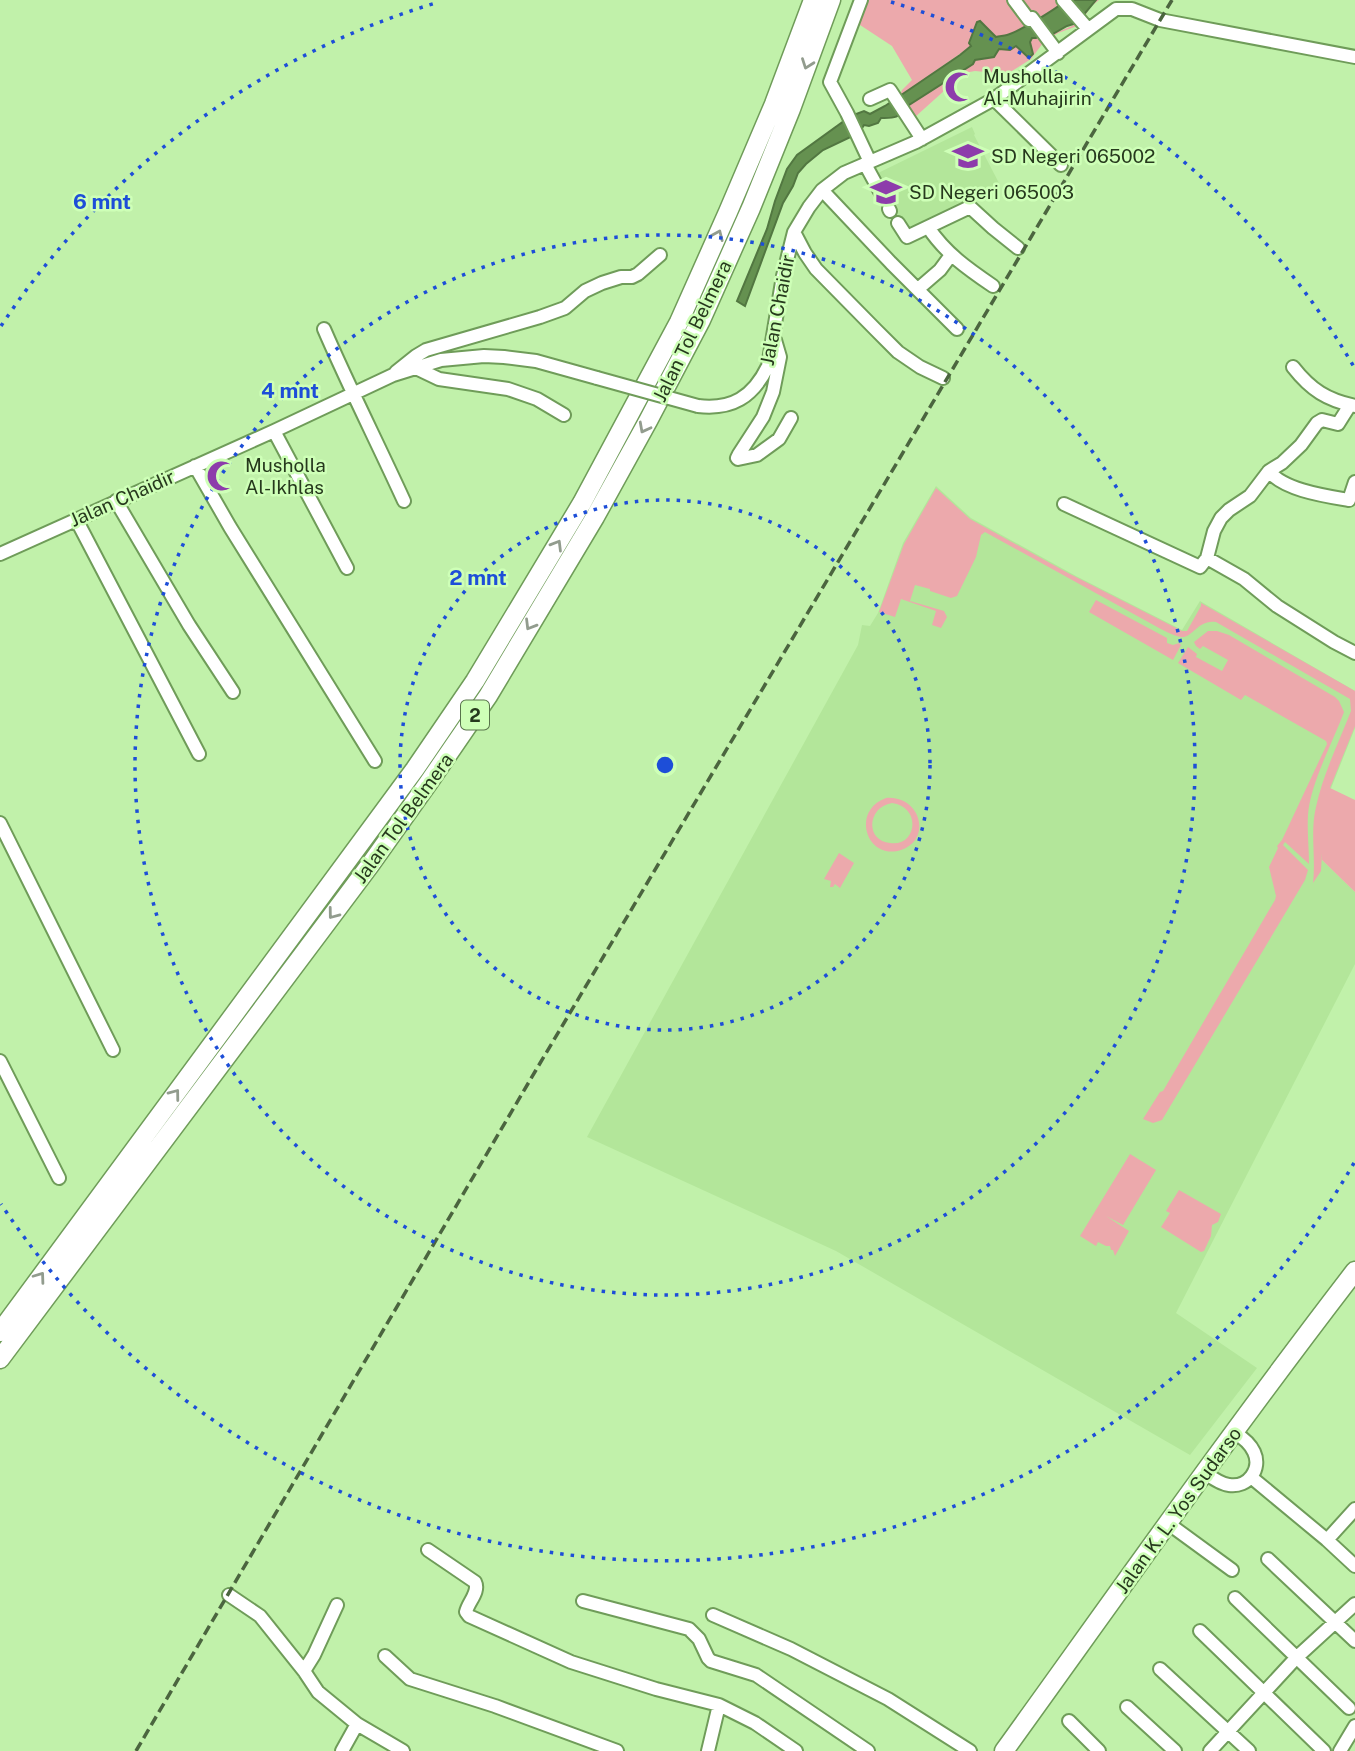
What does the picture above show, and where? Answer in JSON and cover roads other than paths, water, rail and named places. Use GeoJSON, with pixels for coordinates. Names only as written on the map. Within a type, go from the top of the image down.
{"type":"FeatureCollection","features":[{"type":"Feature","properties":{"kind":"highway","name":"Jalan Tol Belmera"},"geometry":{"type":"LineString","coordinates":[[0,1332],[415,769],[475,681],[582,503],[678,322],[774,104],[813,0]]}},
{"type":"Feature","properties":{"kind":"highway","name":"Jalan Tol Belmera"},"geometry":{"type":"LineString","coordinates":[[0,1359],[370,865],[488,696],[595,517],[701,320],[751,208],[831,0]]}},
{"type":"Feature","properties":{"kind":"highway","name":"Jalan K. L. Yos Sudarso"},"geometry":{"type":"LineString","coordinates":[[1004,1751],[1204,1472],[1355,1271]]}},
{"type":"Feature","properties":{"kind":"street"},"geometry":{"type":"LineString","coordinates":[[862,0],[830,82],[860,141],[887,206]]}},
{"type":"Feature","properties":{"kind":"street"},"geometry":{"type":"LineString","coordinates":[[1014,0],[1030,20],[1032,18],[1058,53]]}},
{"type":"Feature","properties":{"kind":"street"},"geometry":{"type":"LineString","coordinates":[[1063,0],[1086,26]]}},
{"type":"Feature","properties":{"kind":"street","name":"Jalan Chaidir"},"geometry":{"type":"LineString","coordinates":[[0,554],[393,375],[441,360],[484,356],[536,361],[698,405],[714,408],[729,405],[755,388],[768,366],[783,276],[794,232],[808,207],[822,190],[845,173],[922,139],[994,99],[1058,53],[1086,26],[1120,4],[1160,20],[1355,57]]}},
{"type":"Feature","properties":{"kind":"street"},"geometry":{"type":"LineString","coordinates":[[870,99],[890,90],[922,139]]}},
{"type":"Feature","properties":{"kind":"street"},"geometry":{"type":"LineString","coordinates":[[994,99],[1061,165]]}},
{"type":"Feature","properties":{"kind":"street"},"geometry":{"type":"LineString","coordinates":[[822,190],[957,329]]}},
{"type":"Feature","properties":{"kind":"street"},"geometry":{"type":"LineString","coordinates":[[898,223],[906,237],[970,207],[1018,248]]}},
{"type":"Feature","properties":{"kind":"street"},"geometry":{"type":"LineString","coordinates":[[929,227],[951,255],[993,286]]}},
{"type":"Feature","properties":{"kind":"street"},"geometry":{"type":"LineString","coordinates":[[794,232],[816,268],[898,352],[943,378]]}},
{"type":"Feature","properties":{"kind":"street"},"geometry":{"type":"LineString","coordinates":[[393,375],[426,350],[568,307],[586,291],[602,283],[621,276],[632,277],[638,274],[660,255]]}},
{"type":"Feature","properties":{"kind":"street"},"geometry":{"type":"LineString","coordinates":[[918,289],[940,270],[951,255]]}},
{"type":"Feature","properties":{"kind":"street"},"geometry":{"type":"LineString","coordinates":[[324,329],[404,501]]}},
{"type":"Feature","properties":{"kind":"street"},"geometry":{"type":"LineString","coordinates":[[774,337],[780,358],[773,393],[763,417],[737,458],[757,455],[779,439],[791,418]]}},
{"type":"Feature","properties":{"kind":"street"},"geometry":{"type":"LineString","coordinates":[[1064,504],[1197,566],[1202,565],[1221,518],[1250,496],[1269,471],[1301,445],[1320,421],[1338,424],[1352,406],[1335,401],[1313,389],[1293,367]]}},
{"type":"Feature","properties":{"kind":"street"},"geometry":{"type":"LineString","coordinates":[[416,368],[439,379],[508,389],[537,399],[564,415]]}},
{"type":"Feature","properties":{"kind":"street"},"geometry":{"type":"LineString","coordinates":[[274,431],[347,568]]}},
{"type":"Feature","properties":{"kind":"street"},"geometry":{"type":"LineString","coordinates":[[195,466],[375,761]]}},
{"type":"Feature","properties":{"kind":"street"},"geometry":{"type":"LineString","coordinates":[[1269,471],[1274,478],[1285,484],[1352,503],[1355,482]]}},
{"type":"Feature","properties":{"kind":"street"},"geometry":{"type":"LineString","coordinates":[[116,501],[189,625],[233,692]]}},
{"type":"Feature","properties":{"kind":"street"},"geometry":{"type":"LineString","coordinates":[[76,519],[199,754]]}},
{"type":"Feature","properties":{"kind":"street"},"geometry":{"type":"LineString","coordinates":[[1207,558],[1244,579],[1277,606],[1355,653]]}},
{"type":"Feature","properties":{"kind":"street"},"geometry":{"type":"LineString","coordinates":[[0,822],[113,1050]]}},
{"type":"Feature","properties":{"kind":"street"},"geometry":{"type":"LineString","coordinates":[[0,1060],[60,1178]]}},
{"type":"Feature","properties":{"kind":"street"},"geometry":{"type":"LineString","coordinates":[[1204,1472],[1229,1486],[1240,1485],[1251,1477],[1256,1461],[1254,1451],[1234,1432]]}},
{"type":"Feature","properties":{"kind":"street"},"geometry":{"type":"LineString","coordinates":[[1251,1477],[1355,1566]]}},
{"type":"Feature","properties":{"kind":"street"},"geometry":{"type":"LineString","coordinates":[[1327,1540],[1355,1509]]}},
{"type":"Feature","properties":{"kind":"street"},"geometry":{"type":"LineString","coordinates":[[1169,1524],[1232,1570]]}},
{"type":"Feature","properties":{"kind":"street"},"geometry":{"type":"LineString","coordinates":[[428,1550],[478,1585],[467,1607],[469,1616],[571,1662],[719,1706],[755,1723],[796,1751]]}},
{"type":"Feature","properties":{"kind":"street"},"geometry":{"type":"LineString","coordinates":[[1268,1559],[1355,1641]]}},
{"type":"Feature","properties":{"kind":"street"},"geometry":{"type":"LineString","coordinates":[[229,1595],[260,1616],[318,1692],[357,1724],[403,1751]]}},
{"type":"Feature","properties":{"kind":"street"},"geometry":{"type":"LineString","coordinates":[[1235,1598],[1349,1708]]}},
{"type":"Feature","properties":{"kind":"street"},"geometry":{"type":"LineString","coordinates":[[583,1601],[689,1629],[699,1639],[711,1661],[756,1675],[868,1751]]}},
{"type":"Feature","properties":{"kind":"street"},"geometry":{"type":"LineString","coordinates":[[1210,1751],[1296,1658],[1355,1604]]}},
{"type":"Feature","properties":{"kind":"street"},"geometry":{"type":"LineString","coordinates":[[304,1671],[314,1656],[337,1605]]}},
{"type":"Feature","properties":{"kind":"street"},"geometry":{"type":"LineString","coordinates":[[713,1615],[791,1649],[888,1699],[970,1751]]}},
{"type":"Feature","properties":{"kind":"street"},"geometry":{"type":"LineString","coordinates":[[1200,1631],[1324,1751]]}},
{"type":"Feature","properties":{"kind":"street"},"geometry":{"type":"LineString","coordinates":[[385,1656],[410,1679],[495,1706],[617,1751]]}},
{"type":"Feature","properties":{"kind":"street"},"geometry":{"type":"LineString","coordinates":[[1160,1669],[1249,1751]]}},
{"type":"Feature","properties":{"kind":"street"},"geometry":{"type":"LineString","coordinates":[[708,1751],[719,1706]]}},
{"type":"Feature","properties":{"kind":"street"},"geometry":{"type":"LineString","coordinates":[[1127,1707],[1175,1751]]}},
{"type":"Feature","properties":{"kind":"street"},"geometry":{"type":"LineString","coordinates":[[1069,1721],[1099,1751]]}},
{"type":"Feature","properties":{"kind":"street"},"geometry":{"type":"LineString","coordinates":[[342,1751],[357,1724]]}},
{"type":"Feature","properties":{"kind":"street"},"geometry":{"type":"LineString","coordinates":[[1340,1751],[1355,1726]]}},
{"type":"Feature","properties":{"kind":"railway"},"geometry":{"type":"LineString","coordinates":[[136,1751],[536,1070],[1172,0]]}},
{"type":"Feature","properties":{"kind":"place","name":"Musholla Al-Muhajirin"},"geometry":{"type":"Point","coordinates":[960,87]}},
{"type":"Feature","properties":{"kind":"place","name":"SD Negeri 065002"},"geometry":{"type":"Point","coordinates":[968,156]}},
{"type":"Feature","properties":{"kind":"place","name":"SD Negeri 065003"},"geometry":{"type":"Point","coordinates":[886,192]}},
{"type":"Feature","properties":{"kind":"place","name":"Musholla Al-Ikhlas"},"geometry":{"type":"Point","coordinates":[222,476]}}]}
